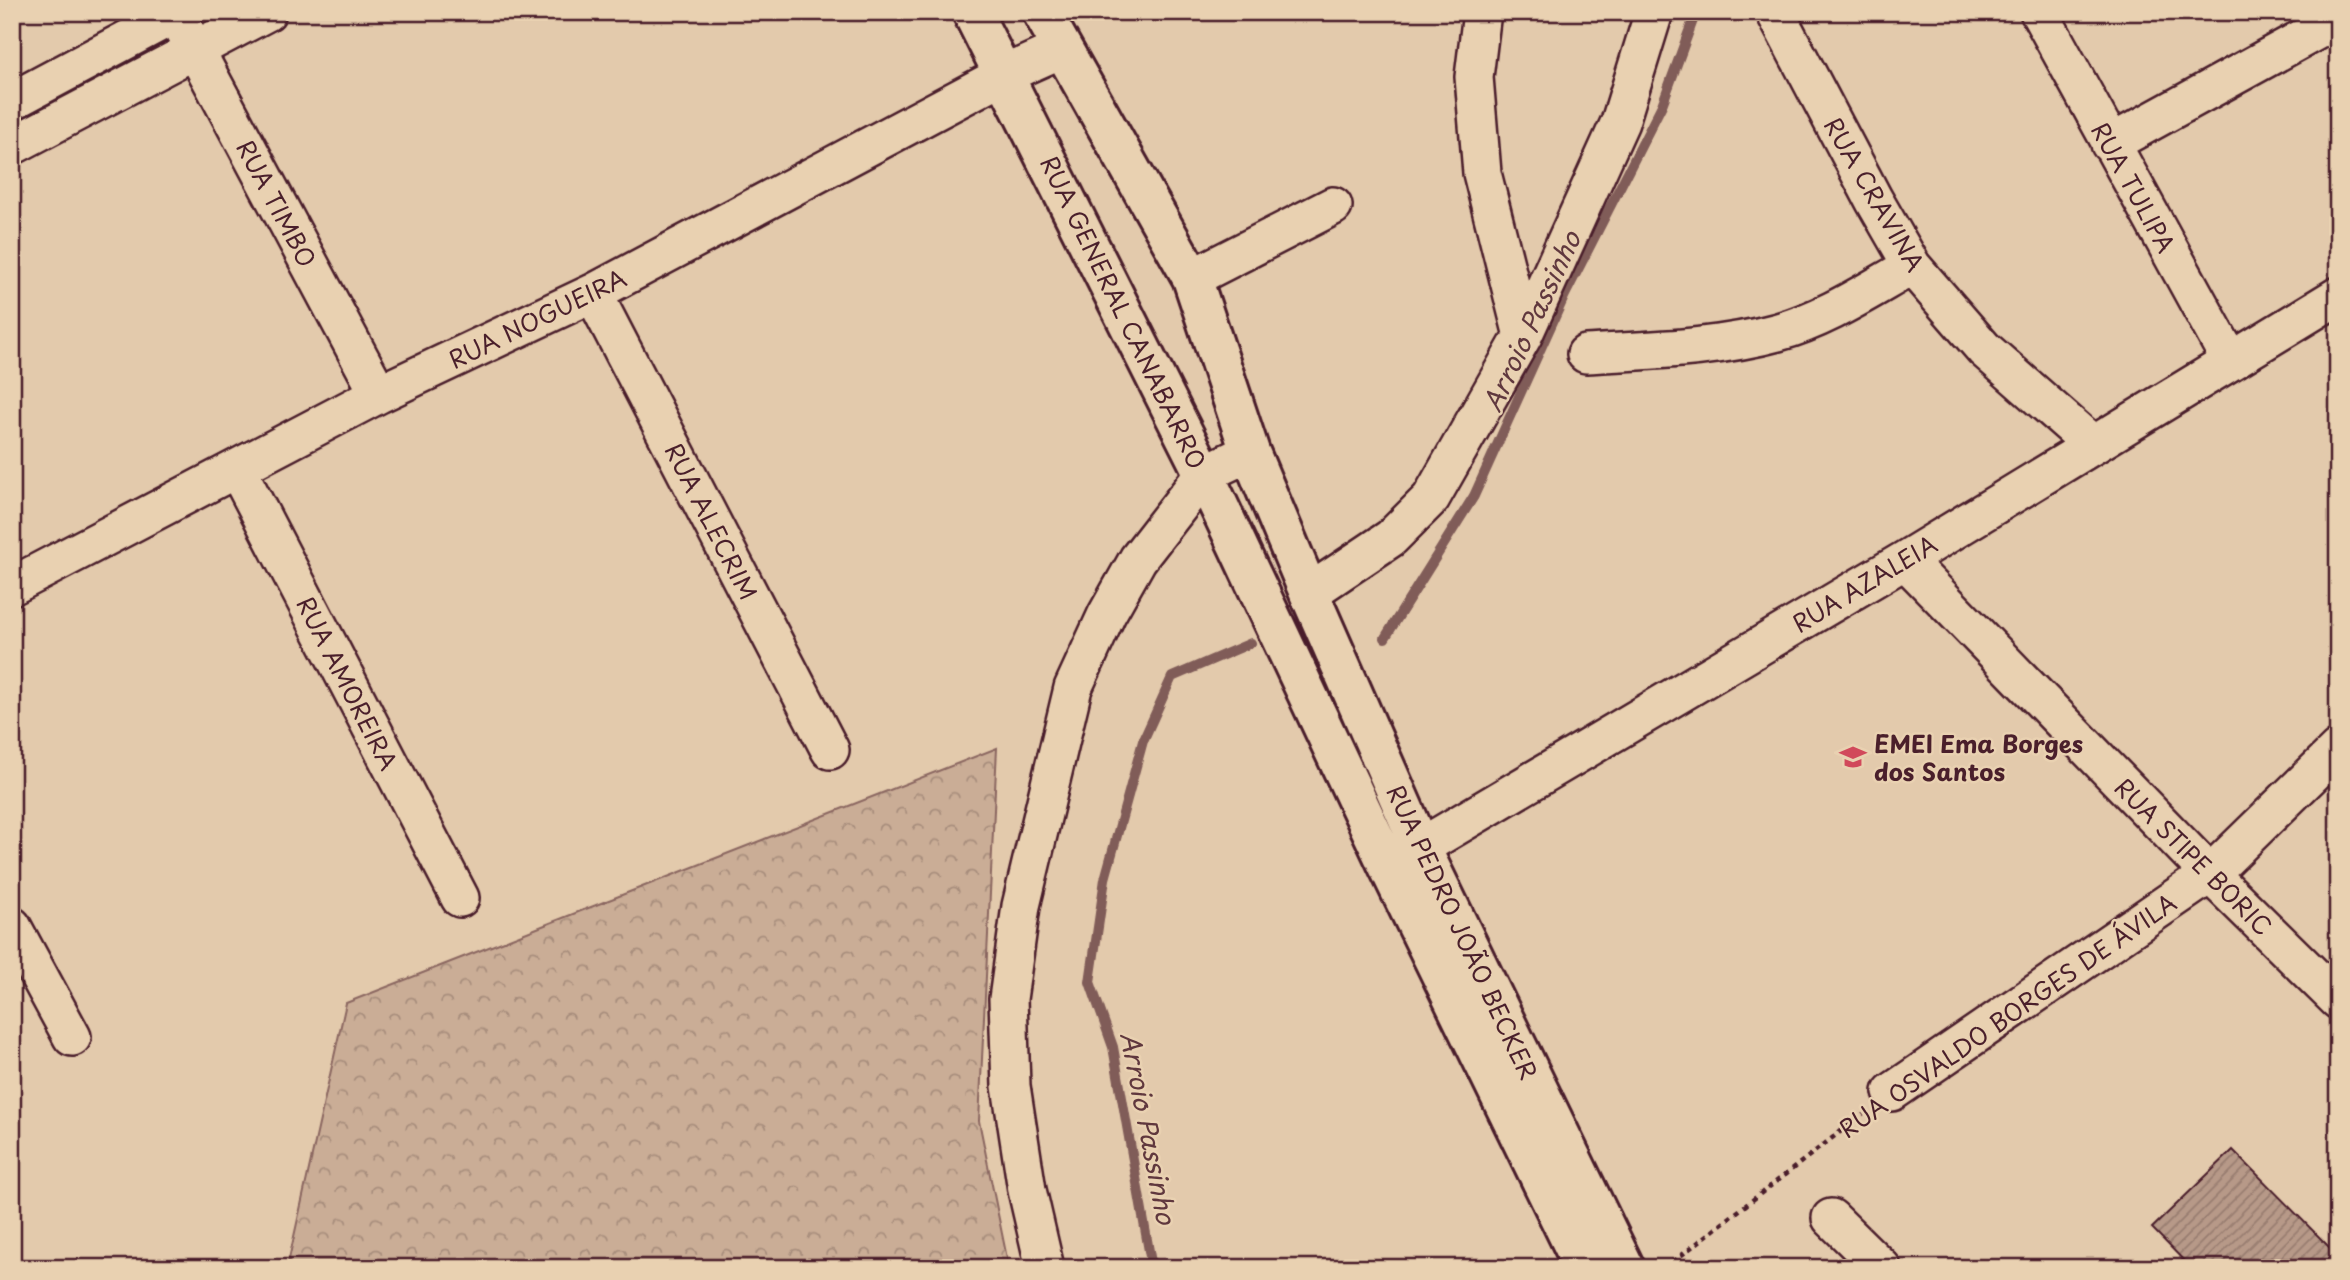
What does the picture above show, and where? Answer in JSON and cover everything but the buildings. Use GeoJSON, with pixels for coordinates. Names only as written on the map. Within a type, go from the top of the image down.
{"type":"FeatureCollection","features":[{"type":"Feature","properties":{"kind":"main road","name":"RUA GENERAL CANABARRO"},"geometry":{"type":"LineString","coordinates":[[972,12],[1204,474],[1271,614]]}},
{"type":"Feature","properties":{"kind":"main road"},"geometry":{"type":"LineString","coordinates":[[1042,12],[1192,278],[1250,452],[1309,593]]}},
{"type":"Feature","properties":{"kind":"main road","name":"RUA PEDRO JOÃO BECKER"},"geometry":{"type":"LineString","coordinates":[[1309,593],[1404,856],[1584,1268]]}},
{"type":"Feature","properties":{"kind":"main road","name":"RUA PEDRO JOÃO BECKER"},"geometry":{"type":"LineString","coordinates":[[1271,614],[1625,1268]]}},
{"type":"Feature","properties":{"kind":"street"},"geometry":{"type":"LineString","coordinates":[[12,146],[267,12]]}},
{"type":"Feature","properties":{"kind":"street"},"geometry":{"type":"LineString","coordinates":[[1482,12],[1474,77],[1482,173],[1523,336]]}},
{"type":"Feature","properties":{"kind":"street"},"geometry":{"type":"LineString","coordinates":[[1309,593],[1391,538],[1431,498],[1523,336],[1620,122],[1654,12]]}},
{"type":"Feature","properties":{"kind":"street","name":"RUA CRAVINA"},"geometry":{"type":"LineString","coordinates":[[1775,12],[1874,200],[1912,266],[1984,349],[2092,444]]}},
{"type":"Feature","properties":{"kind":"street","name":"RUA TULIPA"},"geometry":{"type":"LineString","coordinates":[[2039,12],[2230,360]]}},
{"type":"Feature","properties":{"kind":"street"},"geometry":{"type":"LineString","coordinates":[[12,101],[176,13]]}},
{"type":"Feature","properties":{"kind":"street","name":"RUA TIMBO"},"geometry":{"type":"LineString","coordinates":[[176,13],[379,394]]}},
{"type":"Feature","properties":{"kind":"street"},"geometry":{"type":"LineString","coordinates":[[2110,144],[2338,19]]}},
{"type":"Feature","properties":{"kind":"street","name":"RUA NOGUEIRA"},"geometry":{"type":"LineString","coordinates":[[12,586],[379,394],[593,293],[1005,74],[1061,49]]}},
{"type":"Feature","properties":{"kind":"street"},"geometry":{"type":"LineString","coordinates":[[1192,278],[1333,206]]}},
{"type":"Feature","properties":{"kind":"street"},"geometry":{"type":"LineString","coordinates":[[1586,354],[1693,347],[1778,332],[1831,312],[1912,266]]}},
{"type":"Feature","properties":{"kind":"street","name":"RUA ALECRIM"},"geometry":{"type":"LineString","coordinates":[[593,293],[830,750]]}},
{"type":"Feature","properties":{"kind":"street","name":"RUA AZALEIA"},"geometry":{"type":"LineString","coordinates":[[1404,856],[1905,560],[2338,296]]}},
{"type":"Feature","properties":{"kind":"street"},"geometry":{"type":"LineString","coordinates":[[1045,1268],[1027,1190],[1011,1086],[1008,999],[1021,905],[1073,688],[1107,614],[1138,559],[1204,474],[1250,452]]}},
{"type":"Feature","properties":{"kind":"street","name":"RUA AMOREIRA"},"geometry":{"type":"LineString","coordinates":[[237,469],[460,898]]}},
{"type":"Feature","properties":{"kind":"street","name":"RUA STIPE BORIC"},"geometry":{"type":"LineString","coordinates":[[1905,560],[2210,874],[2338,1000]]}},
{"type":"Feature","properties":{"kind":"street","name":"RUA OSVALDO BORGES DE ÁVILA"},"geometry":{"type":"LineString","coordinates":[[1892,1092],[2210,874],[2338,750]]}},
{"type":"Feature","properties":{"kind":"street"},"geometry":{"type":"LineString","coordinates":[[12,926],[72,1037]]}},
{"type":"Feature","properties":{"kind":"street"},"geometry":{"type":"LineString","coordinates":[[1831,1218],[1882,1268]]}},
{"type":"Feature","properties":{"kind":"path","name":"RUA OSVALDO BORGES DE ÁVILA"},"geometry":{"type":"LineString","coordinates":[[1665,1268],[1892,1092]]}},
{"type":"Feature","properties":{"kind":"green space"},"geometry":{"type":"Polygon","coordinates":[[[997,748],[979,1121],[1009,1268],[287,1268],[346,1003],[997,748]]]}},
{"type":"Feature","properties":{"kind":"waterway","name":"Arroio Passinho"},"geometry":{"type":"LineString","coordinates":[[1385,638],[1474,496],[1565,295],[1662,105],[1696,12]]}},
{"type":"Feature","properties":{"kind":"waterway","name":"Arroio Passinho"},"geometry":{"type":"LineString","coordinates":[[1152,1268],[1113,1047],[1090,982],[1105,879],[1143,741],[1172,677],[1251,643]]}},
{"type":"Feature","properties":{"kind":"place","name":"EMEI Ema Borges dos Santos"},"geometry":{"type":"Point","coordinates":[1853,757]}}]}
